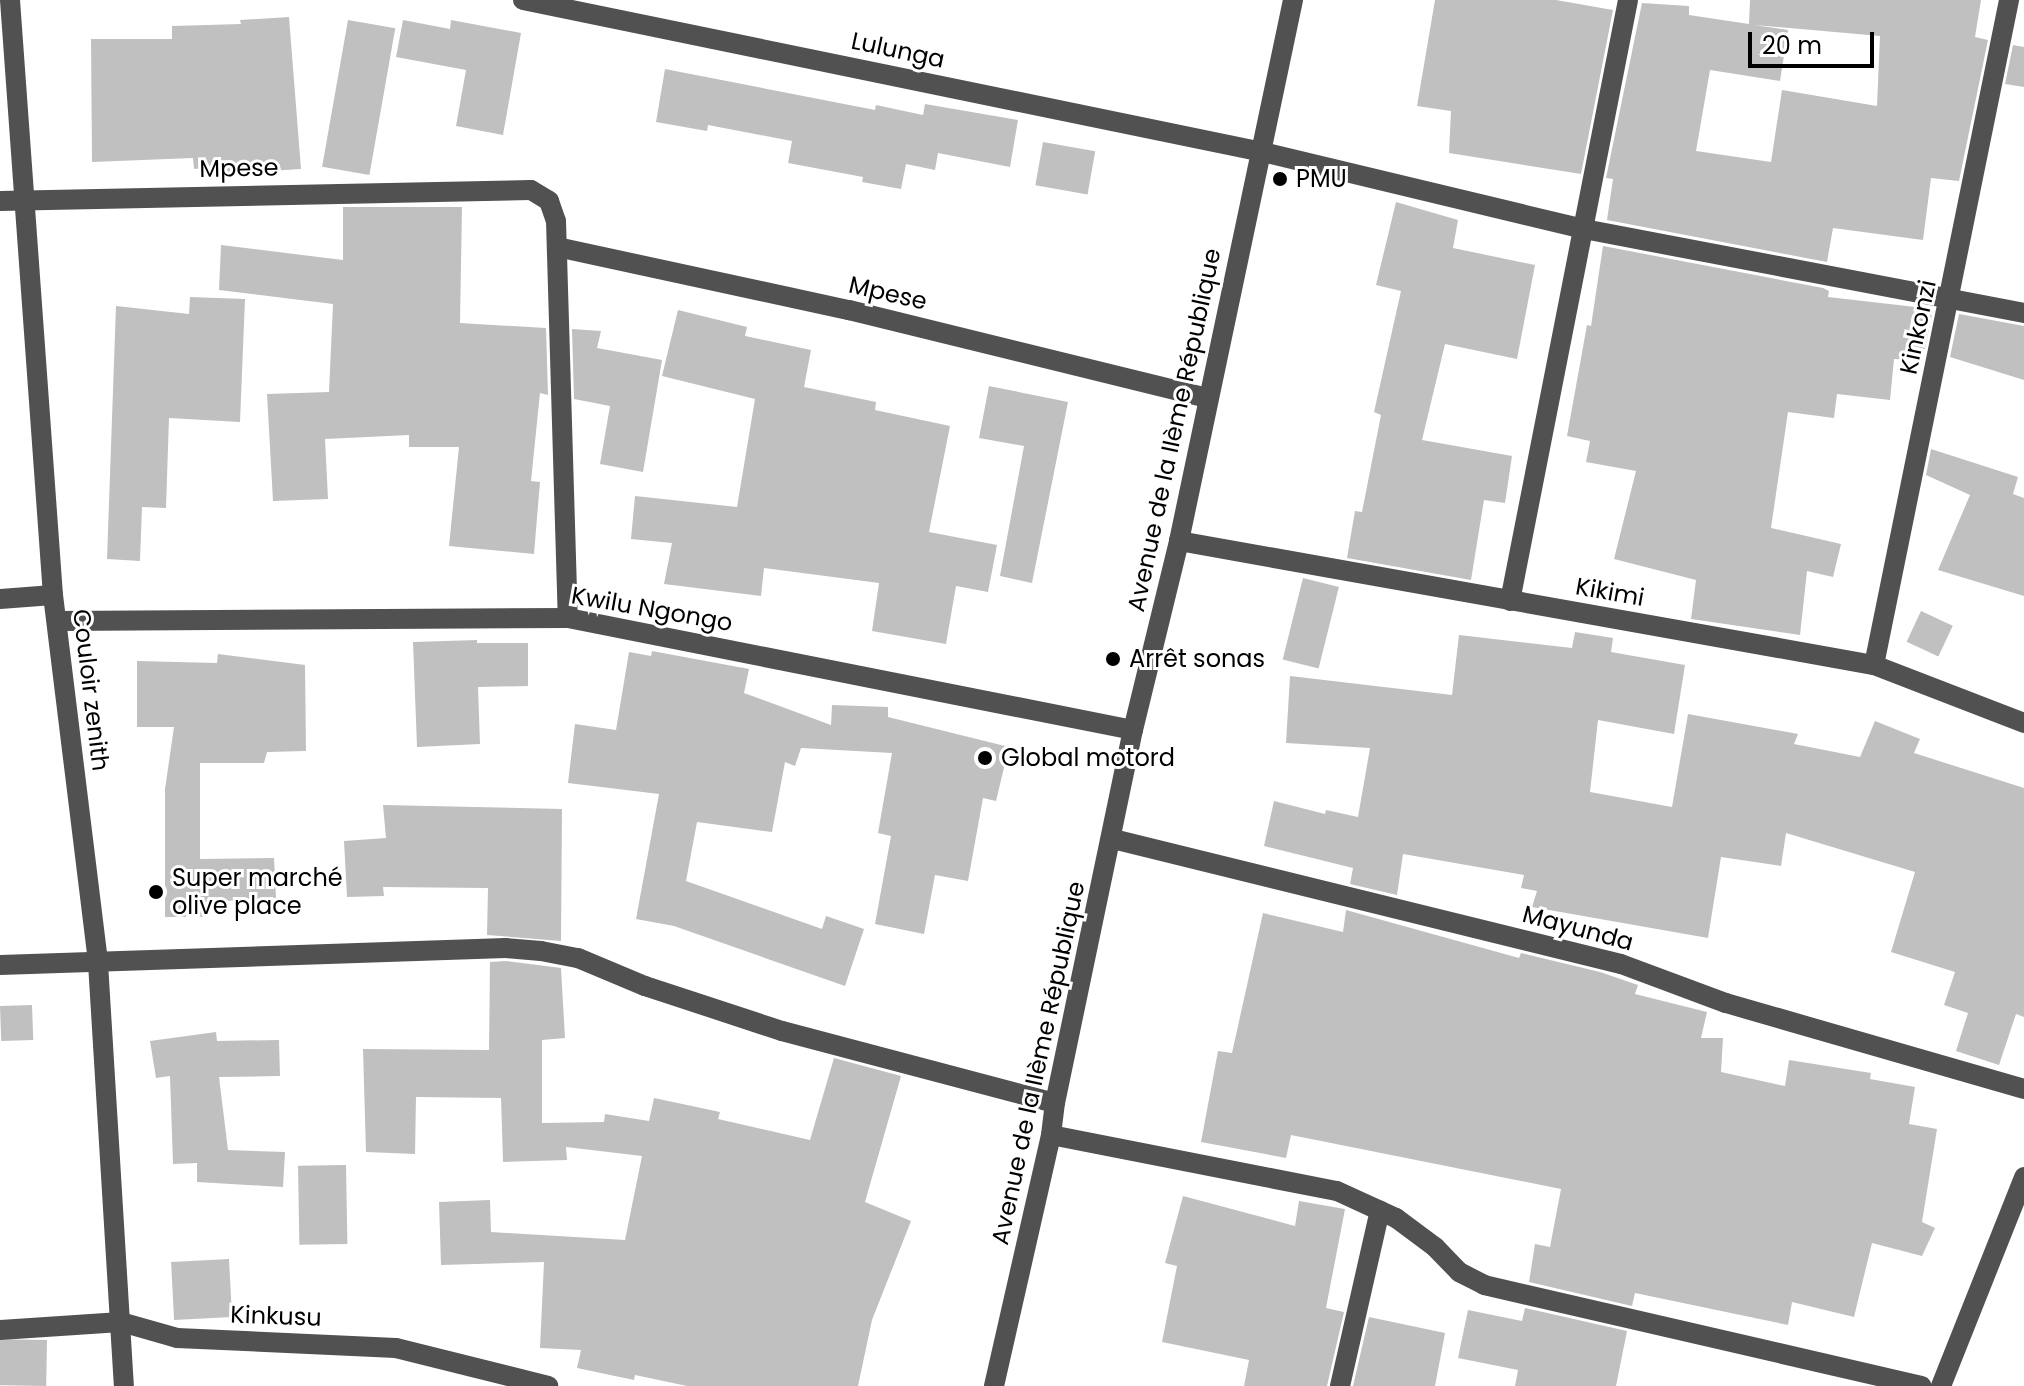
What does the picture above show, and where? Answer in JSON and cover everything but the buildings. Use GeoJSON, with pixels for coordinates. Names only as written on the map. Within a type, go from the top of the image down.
{"type":"FeatureCollection","features":[{"type":"Feature","properties":{"kind":"street","name":"Couloir zenith"},"geometry":{"type":"LineString","coordinates":[[10,0],[53,595],[98,963],[124,1386]]}},
{"type":"Feature","properties":{"kind":"street","name":"Lulunga"},"geometry":{"type":"LineString","coordinates":[[523,0],[1263,152]]}},
{"type":"Feature","properties":{"kind":"street","name":"Avenue de la IIème République"},"geometry":{"type":"LineString","coordinates":[[994,1386],[1051,1135],[1055,1103],[1113,839],[1133,730],[1179,541],[1206,398],[1263,152],[1293,0]]}},
{"type":"Feature","properties":{"kind":"street"},"geometry":{"type":"LineString","coordinates":[[1510,601],[1628,0]]}},
{"type":"Feature","properties":{"kind":"street","name":"Kinkonzi"},"geometry":{"type":"LineString","coordinates":[[1874,665],[2009,0]]}},
{"type":"Feature","properties":{"kind":"street"},"geometry":{"type":"LineString","coordinates":[[1263,152],[1584,229],[2024,313]]}},
{"type":"Feature","properties":{"kind":"street","name":"Mpese"},"geometry":{"type":"LineString","coordinates":[[0,201],[22,197],[531,190],[549,201],[556,221],[568,618]]}},
{"type":"Feature","properties":{"kind":"street","name":"Mpese"},"geometry":{"type":"LineString","coordinates":[[557,247],[879,317],[1206,398]]}},
{"type":"Feature","properties":{"kind":"street","name":"Kikimi"},"geometry":{"type":"LineString","coordinates":[[1179,541],[1874,665],[2024,723]]}},
{"type":"Feature","properties":{"kind":"street"},"geometry":{"type":"LineString","coordinates":[[0,599],[53,595]]}},
{"type":"Feature","properties":{"kind":"street","name":"Kwilu Ngongo"},"geometry":{"type":"LineString","coordinates":[[57,621],[568,618],[1133,730]]}},
{"type":"Feature","properties":{"kind":"street","name":"Mayunda"},"geometry":{"type":"LineString","coordinates":[[1113,839],[1621,964],[1726,1003],[2024,1089]]}},
{"type":"Feature","properties":{"kind":"street"},"geometry":{"type":"LineString","coordinates":[[0,965],[506,948],[541,951],[578,958],[645,986],[782,1031],[1055,1103]]}},
{"type":"Feature","properties":{"kind":"street"},"geometry":{"type":"LineString","coordinates":[[1051,1135],[1337,1191],[1380,1210],[1435,1247],[1459,1272],[1484,1285],[1922,1386]]}},
{"type":"Feature","properties":{"kind":"street"},"geometry":{"type":"LineString","coordinates":[[1941,1386],[2024,1177]]}},
{"type":"Feature","properties":{"kind":"street"},"geometry":{"type":"LineString","coordinates":[[1340,1386],[1380,1210]]}},
{"type":"Feature","properties":{"kind":"street","name":"Kinkusu"},"geometry":{"type":"LineString","coordinates":[[0,1330],[121,1322],[177,1338],[396,1348],[548,1386]]}},
{"type":"Feature","properties":{"kind":"place","name":"PMU"},"geometry":{"type":"Point","coordinates":[1280,179]}},
{"type":"Feature","properties":{"kind":"place","name":"Arrêt sonas"},"geometry":{"type":"Point","coordinates":[1113,659]}},
{"type":"Feature","properties":{"kind":"place","name":"Global motord"},"geometry":{"type":"Point","coordinates":[985,758]}},
{"type":"Feature","properties":{"kind":"place","name":"Super marché olive place"},"geometry":{"type":"Point","coordinates":[156,892]}}]}
